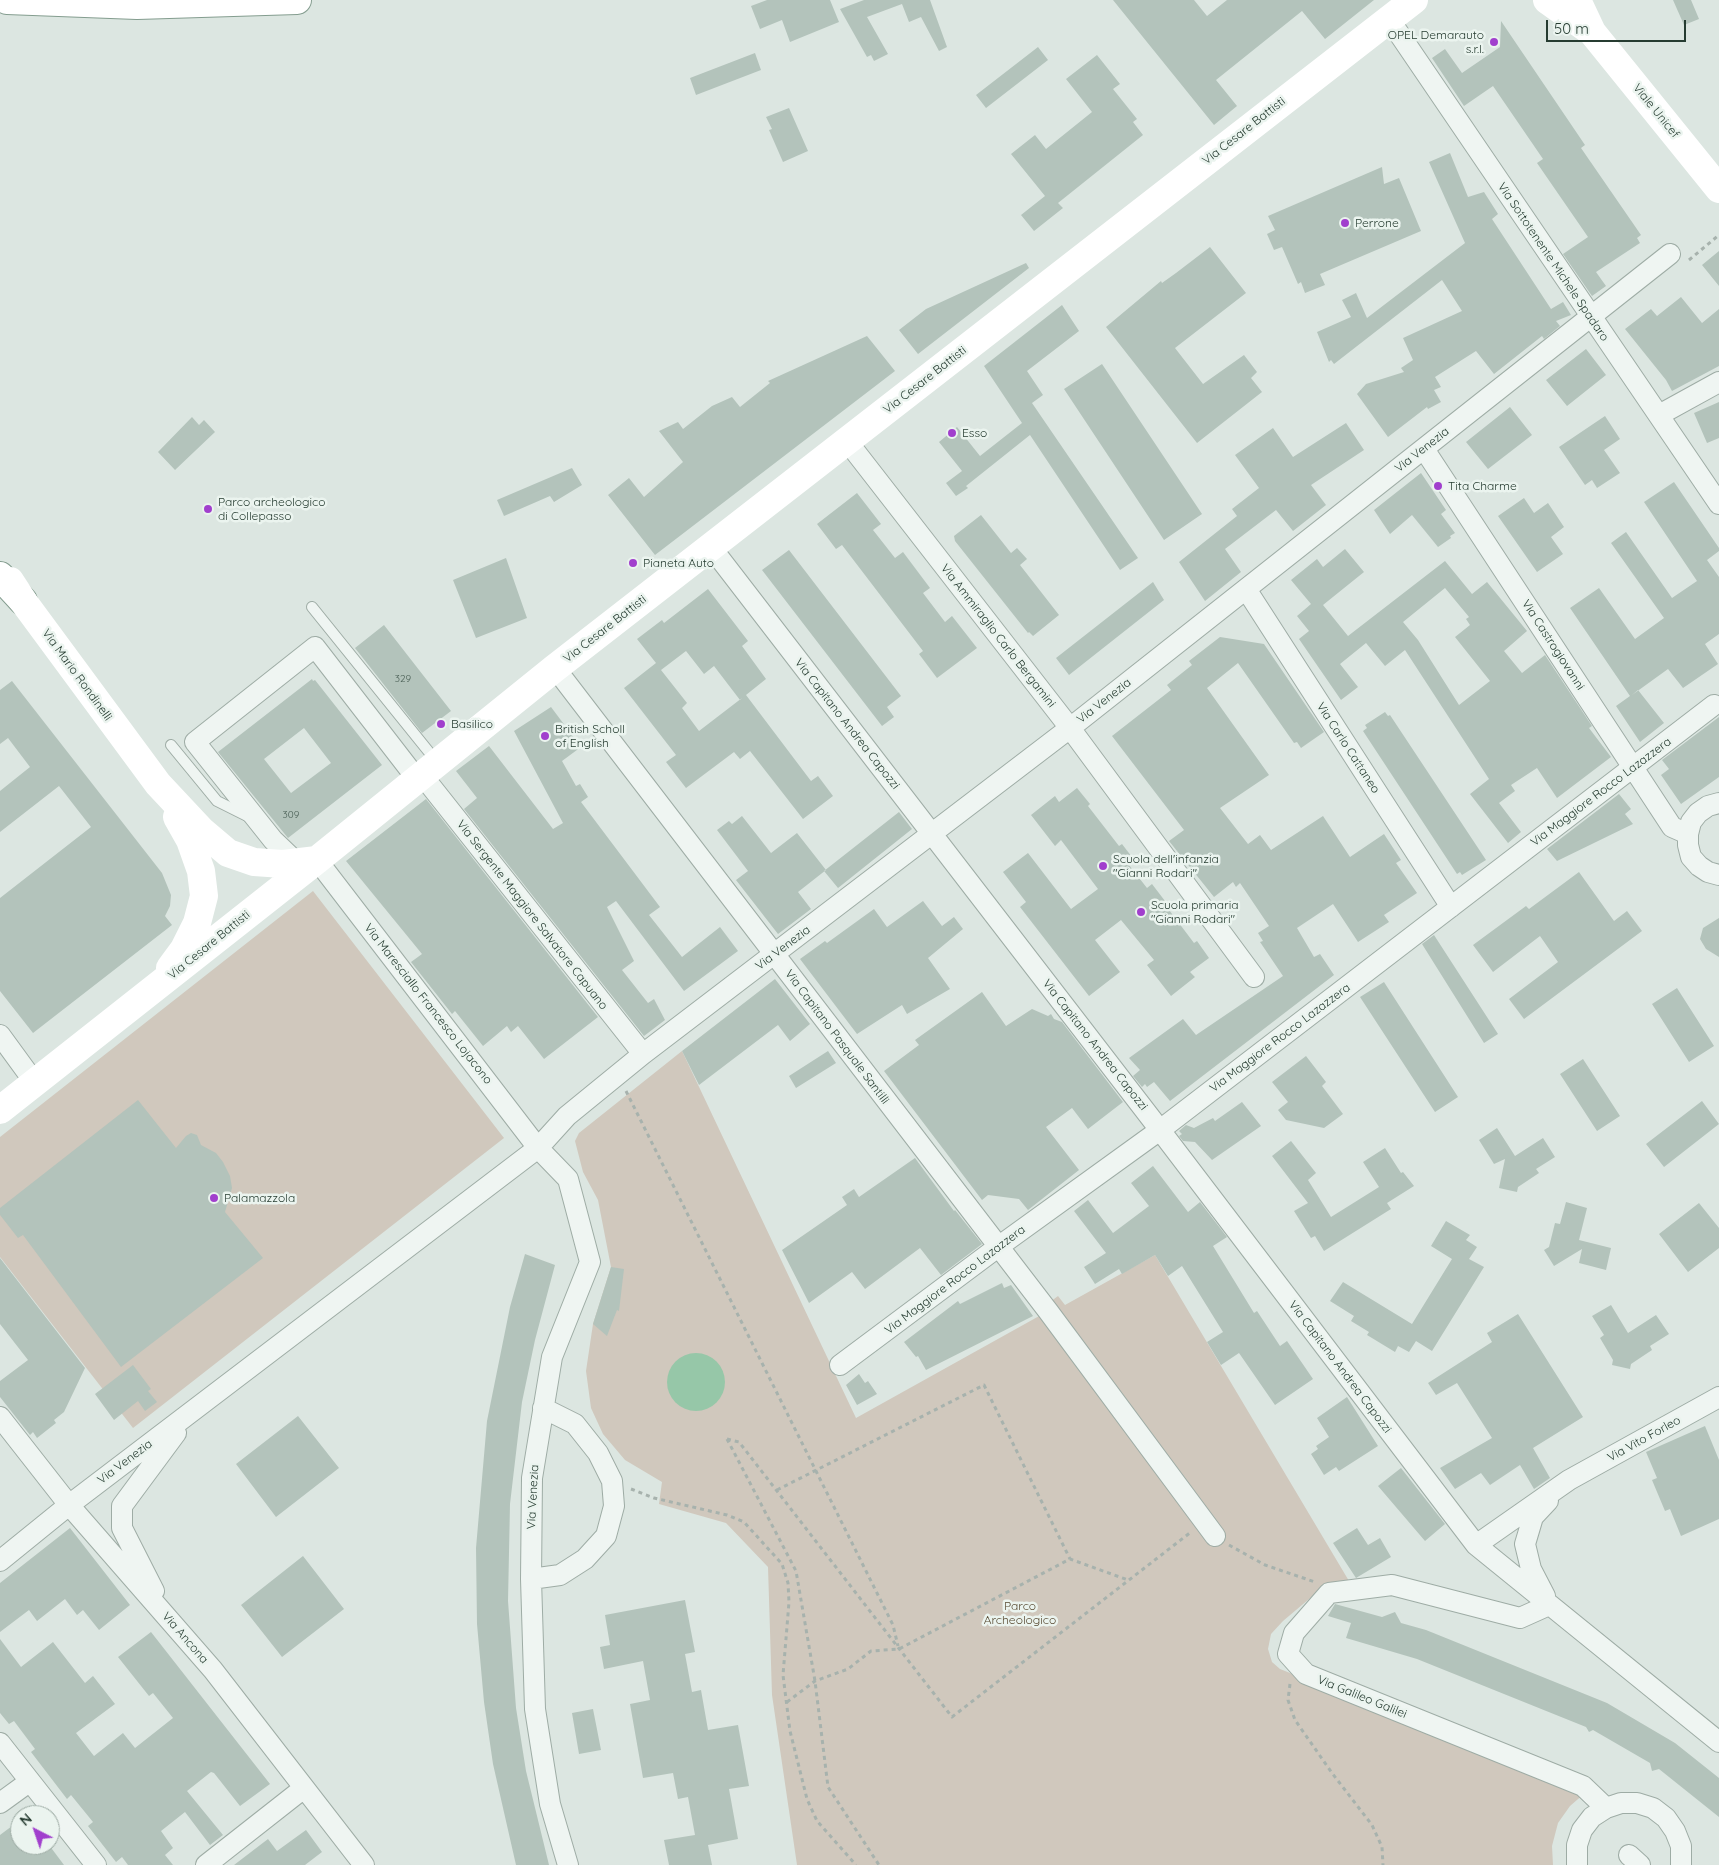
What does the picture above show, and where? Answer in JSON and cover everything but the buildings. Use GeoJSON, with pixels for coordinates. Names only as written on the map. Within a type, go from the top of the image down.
{"type":"FeatureCollection","features":[{"type":"Feature","properties":{"kind":"main road"},"geometry":{"type":"LineString","coordinates":[[7,0],[138,6],[297,0]]}},
{"type":"Feature","properties":{"kind":"main road","name":"Via Cesare Battisti"},"geometry":{"type":"LineString","coordinates":[[0,1110],[155,989],[307,861],[426,772],[555,668],[1414,0]]}},
{"type":"Feature","properties":{"kind":"main road","name":"Viale Unicef"},"geometry":{"type":"LineString","coordinates":[[1547,0],[1592,32]]}},
{"type":"Feature","properties":{"kind":"main road","name":"Viale Unicef"},"geometry":{"type":"LineString","coordinates":[[1577,0],[1592,32],[1719,189]]}},
{"type":"Feature","properties":{"kind":"main road","name":"Via Mario Rondinelli"},"geometry":{"type":"LineString","coordinates":[[0,564],[23,601],[158,784],[190,840],[201,871],[204,896],[197,923],[184,949],[155,989]]}},
{"type":"Feature","properties":{"kind":"main road"},"geometry":{"type":"LineString","coordinates":[[0,576],[23,601]]}},
{"type":"Feature","properties":{"kind":"main road","name":"Via Mario Rondinelli"},"geometry":{"type":"LineString","coordinates":[[158,784],[202,831],[228,853],[254,862],[307,861]]}},
{"type":"Feature","properties":{"kind":"street","name":"Via Sottotenente Michele Spadaro"},"geometry":{"type":"LineString","coordinates":[[1389,19],[1719,504]]}},
{"type":"Feature","properties":{"kind":"street","name":"Via Venezia"},"geometry":{"type":"LineString","coordinates":[[0,1561],[69,1505],[538,1148],[567,1116],[643,1054],[933,835],[1670,254]]}},
{"type":"Feature","properties":{"kind":"street"},"geometry":{"type":"LineString","coordinates":[[1659,415],[1719,382]]}},
{"type":"Feature","properties":{"kind":"street","name":"Via Ammiraglio Carlo Bergamini"},"geometry":{"type":"LineString","coordinates":[[847,441],[1070,728],[1254,977]]}},
{"type":"Feature","properties":{"kind":"street","name":"Via Castrogiovanni"},"geometry":{"type":"LineString","coordinates":[[1424,449],[1672,827],[1688,834]]}},
{"type":"Feature","properties":{"kind":"street","name":"Via Capitano Andrea Capozzi"},"geometry":{"type":"LineString","coordinates":[[711,547],[1160,1130],[1476,1545]]}},
{"type":"Feature","properties":{"kind":"street","name":"Via Carlo Cattaneo"},"geometry":{"type":"LineString","coordinates":[[1246,589],[1451,907]]}},
{"type":"Feature","properties":{"kind":"street"},"geometry":{"type":"LineString","coordinates":[[307,861],[273,840],[194,742],[315,647],[426,772]]}},
{"type":"Feature","properties":{"kind":"street","name":"Via Capitano Pasquale Santilli"},"geometry":{"type":"LineString","coordinates":[[555,668],[1048,1311],[1209,1529]]}},
{"type":"Feature","properties":{"kind":"street","name":"Via Maggiore Rocco Lazazzera"},"geometry":{"type":"LineString","coordinates":[[840,1365],[998,1247],[1160,1130],[1714,705]]}},
{"type":"Feature","properties":{"kind":"street","name":"Via Sergente Maggiore Salvatore Capuano"},"geometry":{"type":"LineString","coordinates":[[426,772],[643,1054]]}},
{"type":"Feature","properties":{"kind":"street"},"geometry":{"type":"LineString","coordinates":[[1719,803],[1708,806],[1698,813],[1691,822],[1688,834],[1688,845],[1692,857],[1699,866],[1708,872],[1719,875]]}},
{"type":"Feature","properties":{"kind":"street","name":"Via Maresciallo Francesco Lojacono"},"geometry":{"type":"LineString","coordinates":[[307,861],[538,1148]]}},
{"type":"Feature","properties":{"kind":"street"},"geometry":{"type":"LineString","coordinates":[[0,1035],[35,1083]]}},
{"type":"Feature","properties":{"kind":"street","name":"Via Venezia"},"geometry":{"type":"LineString","coordinates":[[538,1148],[568,1179],[590,1262],[552,1357],[532,1478],[531,1579],[534,1709],[550,1804],[568,1865]]}},
{"type":"Feature","properties":{"kind":"street","name":"Via Vito Forleo"},"geometry":{"type":"LineString","coordinates":[[1568,1480],[1719,1397]]}},
{"type":"Feature","properties":{"kind":"street"},"geometry":{"type":"LineString","coordinates":[[531,1579],[560,1575],[586,1559],[606,1536],[614,1506],[612,1480],[598,1453],[575,1424],[543,1408]]}},
{"type":"Feature","properties":{"kind":"street"},"geometry":{"type":"LineString","coordinates":[[168,1619],[122,1528],[122,1506],[195,1409]]}},
{"type":"Feature","properties":{"kind":"street","name":"Via Ancona"},"geometry":{"type":"LineString","coordinates":[[0,1417],[69,1505],[213,1670],[364,1865]]}},
{"type":"Feature","properties":{"kind":"street"},"geometry":{"type":"LineString","coordinates":[[1568,1480],[1476,1545],[1719,1742]]}},
{"type":"Feature","properties":{"kind":"street"},"geometry":{"type":"LineString","coordinates":[[1549,1605],[1530,1569],[1525,1544],[1533,1517],[1568,1480]]}},
{"type":"Feature","properties":{"kind":"street"},"geometry":{"type":"LineString","coordinates":[[1299,1666],[1288,1654],[1294,1633],[1329,1593],[1392,1585],[1520,1618],[1549,1605]]}},
{"type":"Feature","properties":{"kind":"street","name":"Via Galileo Galilei"},"geometry":{"type":"LineString","coordinates":[[1299,1666],[1306,1674],[1583,1786],[1606,1808]]}},
{"type":"Feature","properties":{"kind":"street"},"geometry":{"type":"LineString","coordinates":[[0,1743],[96,1865]]}},
{"type":"Feature","properties":{"kind":"street"},"geometry":{"type":"LineString","coordinates":[[0,1804],[29,1782]]}},
{"type":"Feature","properties":{"kind":"street"},"geometry":{"type":"LineString","coordinates":[[206,1865],[304,1788]]}},
{"type":"Feature","properties":{"kind":"street"},"geometry":{"type":"LineString","coordinates":[[1577,1865],[1576,1845],[1582,1830],[1592,1817],[1606,1808],[1621,1803],[1637,1803],[1653,1808],[1666,1818],[1676,1830],[1681,1846],[1681,1865]]}},
{"type":"Feature","properties":{"kind":"lane"},"geometry":{"type":"LineString","coordinates":[[312,607],[426,772]]}},
{"type":"Feature","properties":{"kind":"lane"},"geometry":{"type":"LineString","coordinates":[[171,745],[217,801],[259,822]]}},
{"type":"Feature","properties":{"kind":"path"},"geometry":{"type":"LineString","coordinates":[[1670,254],[1683,264],[1719,235]]}},
{"type":"Feature","properties":{"kind":"path"},"geometry":{"type":"LineString","coordinates":[[625,1090],[893,1625],[899,1649]]}},
{"type":"Feature","properties":{"kind":"path"},"geometry":{"type":"LineString","coordinates":[[777,1490],[984,1385],[1070,1559],[1129,1580]]}},
{"type":"Feature","properties":{"kind":"path"},"geometry":{"type":"LineString","coordinates":[[879,1865],[828,1787],[815,1680],[796,1571],[727,1439],[739,1442],[952,1717],[1129,1580],[1209,1529],[1265,1565],[1313,1580],[1329,1593]]}},
{"type":"Feature","properties":{"kind":"path"},"geometry":{"type":"LineString","coordinates":[[612,1480],[654,1498],[727,1515],[744,1522],[782,1564],[788,1583],[790,1602],[783,1675],[790,1731],[803,1782],[817,1822],[856,1865]]}},
{"type":"Feature","properties":{"kind":"path"},"geometry":{"type":"LineString","coordinates":[[787,1702],[815,1680],[848,1669],[871,1651],[899,1649],[1070,1559]]}},
{"type":"Feature","properties":{"kind":"path"},"geometry":{"type":"LineString","coordinates":[[1299,1666],[1289,1686],[1288,1700],[1296,1720],[1320,1757],[1372,1825],[1382,1847],[1383,1865]]}},
{"type":"Feature","properties":{"kind":"green space","name":"Palamazzola"},"geometry":{"type":"Polygon","coordinates":[[[313,891],[504,1138],[133,1428],[0,1257],[0,1137],[313,891]]]}},
{"type":"Feature","properties":{"kind":"green space","name":"Parco Archeologico"},"geometry":{"type":"Polygon","coordinates":[[[682,1051],[856,1418],[1041,1315],[1038,1311],[1058,1296],[1065,1305],[1155,1255],[1349,1581],[1315,1594],[1283,1621],[1271,1634],[1268,1649],[1272,1662],[1280,1669],[1568,1784],[1585,1793],[1570,1806],[1558,1823],[1552,1846],[1553,1865],[797,1865],[772,1695],[768,1567],[726,1523],[659,1504],[662,1482],[625,1460],[603,1434],[591,1408],[586,1371],[593,1324],[611,1267],[598,1200],[583,1172],[575,1141],[579,1133],[682,1051]]]}},
{"type":"Feature","properties":{"kind":"shaded area"},"geometry":{"type":"Polygon","coordinates":[[[696,1353],[712,1358],[720,1366],[725,1382],[720,1398],[712,1406],[696,1411],[680,1406],[672,1398],[667,1382],[672,1366],[680,1358],[696,1353]]]}},
{"type":"Feature","properties":{"kind":"place","name":"OPEL Demarauto s.r.l."},"geometry":{"type":"Point","coordinates":[1494,42]}},
{"type":"Feature","properties":{"kind":"place","name":"Perrone"},"geometry":{"type":"Point","coordinates":[1345,223]}},
{"type":"Feature","properties":{"kind":"place","name":"Esso"},"geometry":{"type":"Point","coordinates":[952,433]}},
{"type":"Feature","properties":{"kind":"place","name":"Tita Charme"},"geometry":{"type":"Point","coordinates":[1438,486]}},
{"type":"Feature","properties":{"kind":"place","name":"Parco archeologico di Collepasso"},"geometry":{"type":"Point","coordinates":[208,509]}},
{"type":"Feature","properties":{"kind":"place","name":"Pianeta Auto"},"geometry":{"type":"Point","coordinates":[633,563]}},
{"type":"Feature","properties":{"kind":"place","name":"Basilico"},"geometry":{"type":"Point","coordinates":[441,724]}},
{"type":"Feature","properties":{"kind":"place","name":"British Scholl of English"},"geometry":{"type":"Point","coordinates":[545,736]}},
{"type":"Feature","properties":{"kind":"place","name":"Scuola dell'infanzia \"Gianni Rodari\""},"geometry":{"type":"Point","coordinates":[1103,866]}},
{"type":"Feature","properties":{"kind":"place","name":"Scuola primaria \"Gianni Rodari\""},"geometry":{"type":"Point","coordinates":[1141,912]}},
{"type":"Feature","properties":{"kind":"place","name":"Palamazzola"},"geometry":{"type":"Point","coordinates":[214,1198]}}]}
